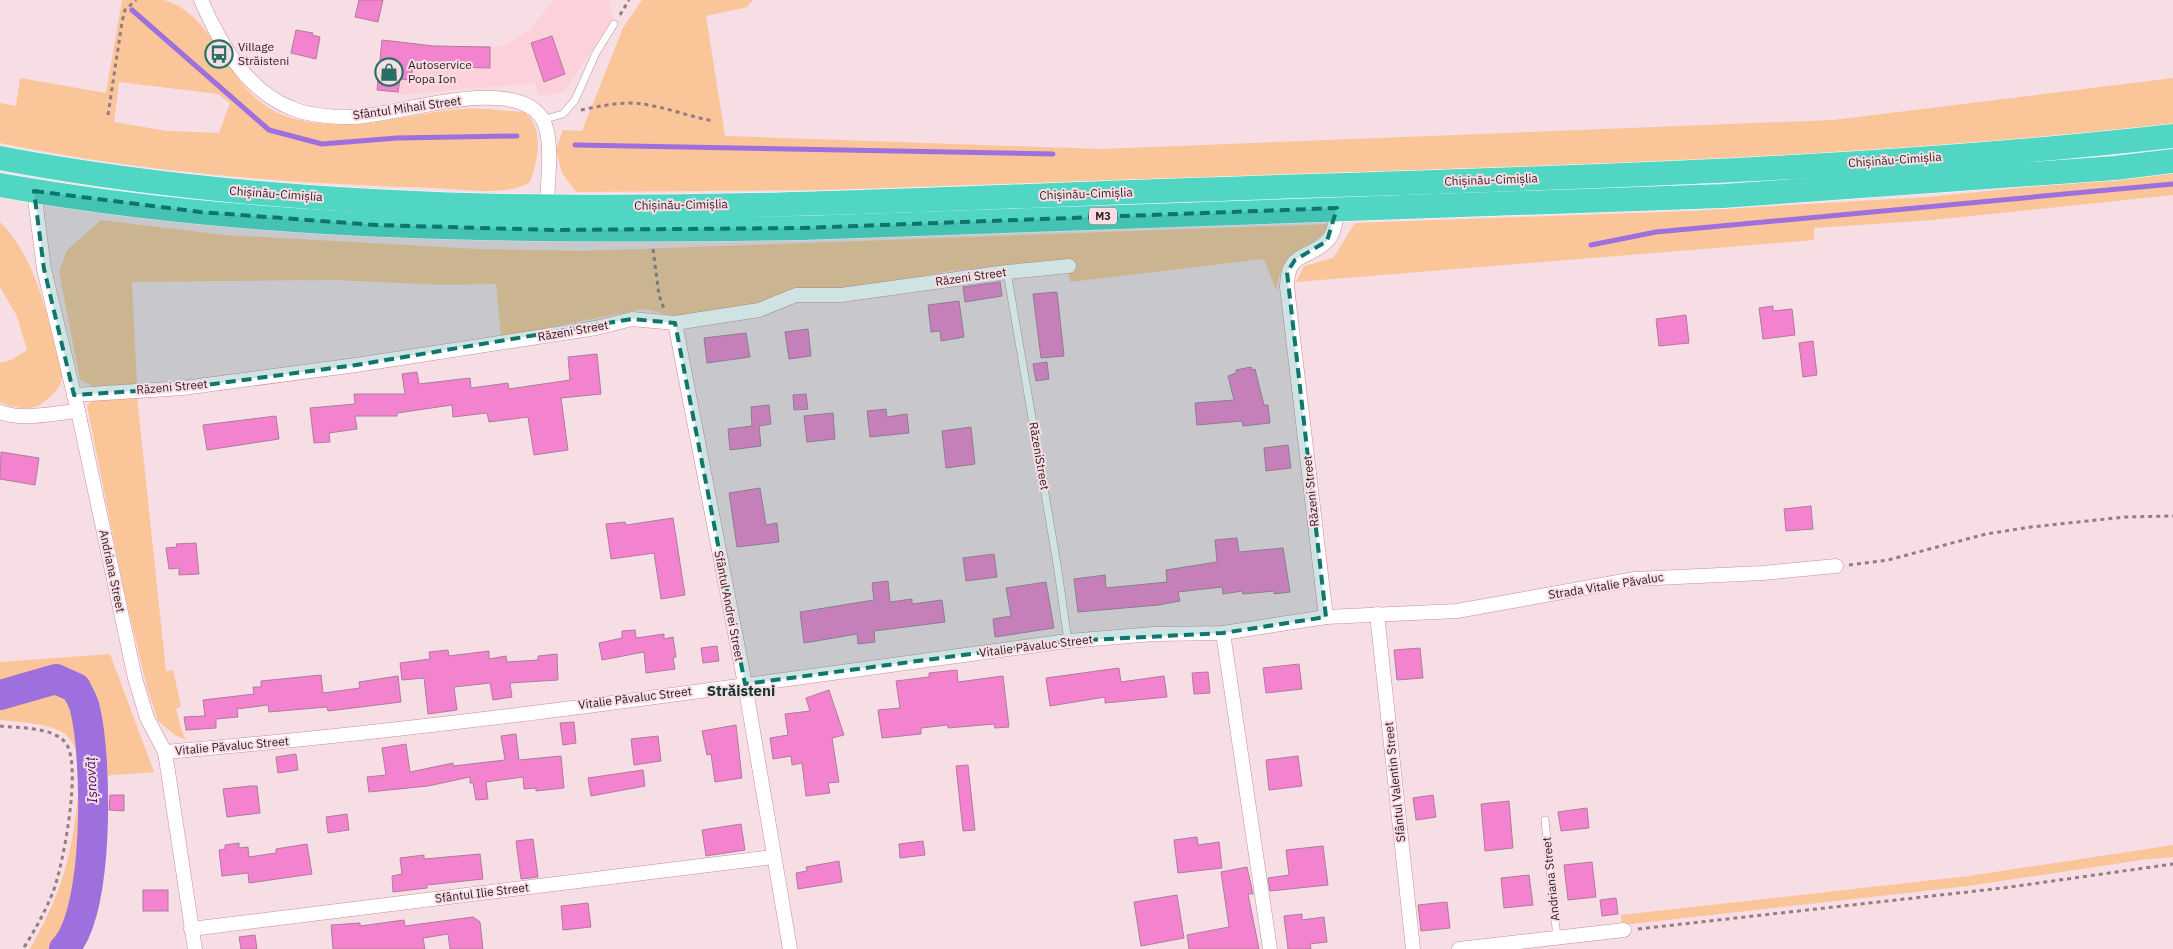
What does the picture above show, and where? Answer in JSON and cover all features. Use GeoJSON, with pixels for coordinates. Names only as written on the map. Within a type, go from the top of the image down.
{"type":"FeatureCollection","features":[{"type":"Feature","properties":{"kind":"highway","name":"Chișinău-Cimișlia"},"geometry":{"type":"LineString","coordinates":[[0,158],[198,188],[376,201],[547,207],[801,204],[1568,177],[1945,157],[2173,136]]}},
{"type":"Feature","properties":{"kind":"highway","name":"Chișinău-Cimișlia"},"geometry":{"type":"LineString","coordinates":[[0,184],[34,191],[200,212],[376,225],[554,230],[651,230],[802,228],[1732,195],[2115,168],[2173,161]]}},
{"type":"Feature","properties":{"kind":"street","name":"Sfântul Mihail Street"},"geometry":{"type":"LineString","coordinates":[[201,0],[214,29],[249,80],[270,97],[291,108],[351,117],[463,100],[516,100],[530,107],[542,120]]}},
{"type":"Feature","properties":{"kind":"street"},"geometry":{"type":"LineString","coordinates":[[542,120],[548,145],[547,207]]}},
{"type":"Feature","properties":{"kind":"street","name":"Andriana Street"},"geometry":{"type":"LineString","coordinates":[[34,191],[44,269],[78,411],[135,678],[147,718],[165,752],[195,949]]}},
{"type":"Feature","properties":{"kind":"street","name":"Răzeni Street"},"geometry":{"type":"LineString","coordinates":[[1326,617],[1287,287],[1287,272],[1295,260],[1327,241],[1335,225],[1337,208]]}},
{"type":"Feature","properties":{"kind":"street","name":"Răzeni Street"},"geometry":{"type":"LineString","coordinates":[[74,395],[183,388],[356,365],[596,328],[632,320],[675,323],[759,310],[796,295],[842,295],[1007,272],[1069,266]]}},
{"type":"Feature","properties":{"kind":"street","name":"Sfântul Andrei Street"},"geometry":{"type":"LineString","coordinates":[[675,323],[744,684],[790,949]]}},
{"type":"Feature","properties":{"kind":"street"},"geometry":{"type":"LineString","coordinates":[[0,412],[8,415],[24,416],[78,411]]}},
{"type":"Feature","properties":{"kind":"street","name":"Strada Vitalie Păvaluc"},"geometry":{"type":"LineString","coordinates":[[1377,614],[1457,611],[1634,579],[1763,573],[1836,566]]}},
{"type":"Feature","properties":{"kind":"street","name":"Vitalie Păvaluc Street"},"geometry":{"type":"LineString","coordinates":[[165,752],[390,730],[1068,641],[1154,634],[1223,633],[1326,617],[1377,614]]}},
{"type":"Feature","properties":{"kind":"street","name":"Sfântul Valentin Street"},"geometry":{"type":"LineString","coordinates":[[1377,614],[1413,949]]}},
{"type":"Feature","properties":{"kind":"street"},"geometry":{"type":"LineString","coordinates":[[1223,633],[1270,949]]}},
{"type":"Feature","properties":{"kind":"street","name":"Sfântul Ilie Street"},"geometry":{"type":"LineString","coordinates":[[191,929],[773,858]]}},
{"type":"Feature","properties":{"kind":"street","name":"Andriana Street"},"geometry":{"type":"LineString","coordinates":[[1459,949],[1624,930]]}},
{"type":"Feature","properties":{"kind":"lane"},"geometry":{"type":"LineString","coordinates":[[542,120],[563,114],[575,100],[596,53],[614,24]]}},
{"type":"Feature","properties":{"kind":"lane","name":"RăzeniStreet"},"geometry":{"type":"LineString","coordinates":[[1007,272],[1056,555],[1068,641]]}},
{"type":"Feature","properties":{"kind":"lane","name":"Andriana Street"},"geometry":{"type":"LineString","coordinates":[[1545,820],[1557,938]]}},
{"type":"Feature","properties":{"kind":"path"},"geometry":{"type":"LineString","coordinates":[[108,115],[122,22],[126,10],[136,0]]}},
{"type":"Feature","properties":{"kind":"path"},"geometry":{"type":"LineString","coordinates":[[614,24],[629,0]]}},
{"type":"Feature","properties":{"kind":"path"},"geometry":{"type":"LineString","coordinates":[[563,114],[605,105],[642,103],[714,121]]}},
{"type":"Feature","properties":{"kind":"path"},"geometry":{"type":"LineString","coordinates":[[651,230],[659,295],[664,309],[675,323]]}},
{"type":"Feature","properties":{"kind":"path"},"geometry":{"type":"LineString","coordinates":[[1836,566],[1888,560],[1986,534],[2030,527],[2124,517],[2173,516]]}},
{"type":"Feature","properties":{"kind":"path"},"geometry":{"type":"LineString","coordinates":[[0,726],[55,734],[70,749],[72,761],[70,808],[59,872],[43,915],[23,949]]}},
{"type":"Feature","properties":{"kind":"path"},"geometry":{"type":"LineString","coordinates":[[1624,930],[2003,888],[2173,864]]}},
{"type":"Feature","properties":{"kind":"highlighted area"},"geometry":{"type":"Polygon","coordinates":[[[34,191],[200,212],[376,225],[554,230],[802,228],[1337,208],[1327,241],[1295,260],[1287,272],[1326,617],[1223,633],[1068,641],[745,684],[675,323],[632,319],[356,365],[183,388],[74,395],[44,269],[34,191]]]}},
{"type":"Feature","properties":{"kind":"shaded area"},"geometry":{"type":"Polygon","coordinates":[[[122,0],[164,0],[184,9],[200,23],[238,78],[253,96],[272,110],[295,119],[337,124],[378,121],[460,109],[524,112],[531,118],[535,126],[538,145],[537,155],[530,182],[520,187],[484,191],[271,180],[216,175],[107,162],[0,143],[0,103],[16,106],[20,78],[106,93],[122,0]],[[119,82],[114,122],[167,131],[219,133],[230,103],[218,94],[119,82]]]}},
{"type":"Feature","properties":{"kind":"shaded area"},"geometry":{"type":"Polygon","coordinates":[[[553,0],[609,0],[613,19],[564,92],[543,96],[538,94],[535,83],[397,95],[398,92],[377,90],[382,40],[434,46],[501,47],[532,28],[553,0]]]}},
{"type":"Feature","properties":{"kind":"shaded area"},"geometry":{"type":"Polygon","coordinates":[[[642,0],[753,0],[747,7],[706,16],[725,136],[1101,149],[1833,120],[2173,78],[2173,128],[1882,151],[1665,162],[823,190],[576,192],[562,173],[556,149],[563,130],[582,131],[623,28],[642,0]]]}},
{"type":"Feature","properties":{"kind":"shaded area"},"geometry":{"type":"Polygon","coordinates":[[[2173,173],[2173,195],[1932,220],[1814,228],[1814,240],[1296,282],[1304,266],[1333,258],[1355,223],[1690,211],[1927,197],[2173,173]]]}},
{"type":"Feature","properties":{"kind":"shaded area"},"geometry":{"type":"Polygon","coordinates":[[[101,220],[225,235],[479,249],[581,251],[1329,224],[1319,237],[1288,260],[1280,272],[1276,290],[1264,259],[1070,282],[1065,259],[951,271],[756,306],[676,316],[643,309],[501,337],[496,284],[442,285],[334,280],[132,282],[137,385],[95,387],[80,380],[59,272],[67,250],[101,220]]]}},
{"type":"Feature","properties":{"kind":"shaded area"},"geometry":{"type":"Polygon","coordinates":[[[0,222],[21,249],[37,282],[62,372],[61,382],[55,392],[44,402],[34,407],[16,407],[0,402],[0,363],[11,360],[27,350],[17,316],[0,287],[0,222]]]}},
{"type":"Feature","properties":{"kind":"shaded area"},"geometry":{"type":"Polygon","coordinates":[[[137,397],[166,671],[173,670],[181,706],[176,709],[186,740],[175,735],[158,721],[147,687],[124,591],[87,405],[94,400],[137,397]]]}},
{"type":"Feature","properties":{"kind":"shaded area"},"geometry":{"type":"Polygon","coordinates":[[[110,654],[154,772],[101,776],[99,908],[82,949],[30,949],[60,886],[67,863],[78,799],[78,755],[76,748],[69,738],[56,729],[37,724],[0,720],[0,662],[110,654]]]}},
{"type":"Feature","properties":{"kind":"shaded area"},"geometry":{"type":"Polygon","coordinates":[[[2173,845],[2173,857],[2141,860],[1968,886],[1622,925],[1621,915],[1969,876],[2173,845]]]}},
{"type":"Feature","properties":{"kind":"building"},"geometry":{"type":"Polygon","coordinates":[[[359,0],[383,0],[378,22],[355,17],[359,0]]]}},
{"type":"Feature","properties":{"kind":"building"},"geometry":{"type":"Polygon","coordinates":[[[296,30],[313,33],[312,35],[320,37],[316,59],[291,53],[296,30]]]}},
{"type":"Feature","properties":{"kind":"building"},"geometry":{"type":"Polygon","coordinates":[[[552,36],[565,74],[544,82],[531,43],[552,36]]]}},
{"type":"Feature","properties":{"kind":"building"},"geometry":{"type":"Polygon","coordinates":[[[382,40],[434,46],[490,47],[490,68],[413,66],[411,80],[400,79],[398,92],[377,90],[382,40]]]}},
{"type":"Feature","properties":{"kind":"building"},"geometry":{"type":"Polygon","coordinates":[[[1000,282],[1002,296],[965,302],[963,287],[1000,282]]]}},
{"type":"Feature","properties":{"kind":"building"},"geometry":{"type":"Polygon","coordinates":[[[1057,292],[1064,356],[1041,358],[1033,294],[1057,292]]]}},
{"type":"Feature","properties":{"kind":"building"},"geometry":{"type":"Polygon","coordinates":[[[959,301],[964,337],[941,341],[940,331],[931,332],[928,305],[959,301]]]}},
{"type":"Feature","properties":{"kind":"building"},"geometry":{"type":"Polygon","coordinates":[[[1773,306],[1773,311],[1792,309],[1795,335],[1763,339],[1759,308],[1773,306]]]}},
{"type":"Feature","properties":{"kind":"building"},"geometry":{"type":"Polygon","coordinates":[[[1686,315],[1689,343],[1659,346],[1656,319],[1686,315]]]}},
{"type":"Feature","properties":{"kind":"building"},"geometry":{"type":"Polygon","coordinates":[[[808,329],[811,356],[789,359],[785,332],[808,329]]]}},
{"type":"Feature","properties":{"kind":"building"},"geometry":{"type":"Polygon","coordinates":[[[746,333],[750,357],[707,363],[704,338],[746,333]]]}},
{"type":"Feature","properties":{"kind":"building"},"geometry":{"type":"Polygon","coordinates":[[[1813,341],[1817,375],[1803,377],[1799,343],[1813,341]]]}},
{"type":"Feature","properties":{"kind":"building"},"geometry":{"type":"Polygon","coordinates":[[[597,354],[601,394],[561,398],[568,450],[534,455],[528,417],[489,422],[487,413],[453,417],[452,405],[397,413],[397,416],[355,416],[357,429],[329,433],[330,442],[314,443],[310,408],[355,404],[354,394],[405,394],[402,374],[417,372],[419,384],[470,378],[471,388],[508,383],[509,389],[570,380],[568,357],[597,354]]]}},
{"type":"Feature","properties":{"kind":"building"},"geometry":{"type":"Polygon","coordinates":[[[1047,362],[1049,379],[1036,381],[1033,364],[1047,362]]]}},
{"type":"Feature","properties":{"kind":"building"},"geometry":{"type":"Polygon","coordinates":[[[1251,367],[1252,370],[1255,369],[1264,405],[1268,405],[1270,423],[1243,426],[1242,421],[1197,425],[1195,403],[1234,400],[1228,376],[1236,373],[1236,370],[1251,367]]]}},
{"type":"Feature","properties":{"kind":"building"},"geometry":{"type":"Polygon","coordinates":[[[806,394],[808,409],[794,410],[793,395],[806,394]]]}},
{"type":"Feature","properties":{"kind":"building"},"geometry":{"type":"Polygon","coordinates":[[[769,405],[771,424],[759,426],[761,446],[730,450],[728,429],[752,426],[751,407],[769,405]]]}},
{"type":"Feature","properties":{"kind":"building"},"geometry":{"type":"Polygon","coordinates":[[[886,409],[887,417],[907,414],[909,433],[870,437],[867,411],[886,409]]]}},
{"type":"Feature","properties":{"kind":"building"},"geometry":{"type":"Polygon","coordinates":[[[833,413],[835,439],[807,442],[804,416],[833,413]]]}},
{"type":"Feature","properties":{"kind":"building"},"geometry":{"type":"Polygon","coordinates":[[[276,416],[279,439],[207,450],[203,425],[276,416]]]}},
{"type":"Feature","properties":{"kind":"building"},"geometry":{"type":"Polygon","coordinates":[[[971,427],[975,464],[946,468],[942,431],[971,427]]]}},
{"type":"Feature","properties":{"kind":"building"},"geometry":{"type":"Polygon","coordinates":[[[1288,445],[1291,468],[1266,471],[1264,448],[1288,445]]]}},
{"type":"Feature","properties":{"kind":"building"},"geometry":{"type":"Polygon","coordinates":[[[1,452],[39,458],[35,485],[0,479],[1,452]]]}},
{"type":"Feature","properties":{"kind":"building"},"geometry":{"type":"Polygon","coordinates":[[[760,488],[766,525],[777,523],[779,542],[737,547],[729,493],[760,488]]]}},
{"type":"Feature","properties":{"kind":"building"},"geometry":{"type":"Polygon","coordinates":[[[1811,506],[1813,529],[1786,531],[1784,509],[1811,506]]]}},
{"type":"Feature","properties":{"kind":"building"},"geometry":{"type":"Polygon","coordinates":[[[673,518],[685,595],[661,599],[654,553],[611,559],[606,524],[625,522],[626,525],[673,518]]]}},
{"type":"Feature","properties":{"kind":"building"},"geometry":{"type":"Polygon","coordinates":[[[1237,538],[1239,552],[1283,548],[1290,592],[1274,594],[1274,591],[1243,594],[1242,591],[1223,594],[1222,587],[1178,592],[1180,601],[1159,605],[1078,612],[1074,579],[1105,575],[1106,588],[1167,582],[1166,570],[1217,562],[1215,540],[1237,538]]]}},
{"type":"Feature","properties":{"kind":"building"},"geometry":{"type":"Polygon","coordinates":[[[196,543],[199,574],[179,575],[179,568],[169,569],[166,548],[177,547],[176,544],[196,543]]]}},
{"type":"Feature","properties":{"kind":"building"},"geometry":{"type":"Polygon","coordinates":[[[994,554],[997,577],[966,581],[963,558],[994,554]]]}},
{"type":"Feature","properties":{"kind":"building"},"geometry":{"type":"Polygon","coordinates":[[[888,581],[890,602],[912,599],[912,604],[942,600],[945,622],[874,631],[875,642],[858,644],[857,634],[804,643],[800,612],[874,600],[872,583],[888,581]]]}},
{"type":"Feature","properties":{"kind":"building"},"geometry":{"type":"Polygon","coordinates":[[[1046,582],[1054,628],[995,637],[993,619],[1011,616],[1006,588],[1046,582]]]}},
{"type":"Feature","properties":{"kind":"building"},"geometry":{"type":"Polygon","coordinates":[[[635,630],[636,638],[664,634],[664,639],[673,637],[676,657],[673,658],[675,669],[646,673],[644,652],[602,660],[599,643],[622,638],[622,631],[635,630]]]}},
{"type":"Feature","properties":{"kind":"building"},"geometry":{"type":"Polygon","coordinates":[[[717,646],[719,661],[703,663],[701,648],[717,646]]]}},
{"type":"Feature","properties":{"kind":"building"},"geometry":{"type":"Polygon","coordinates":[[[1420,648],[1423,678],[1397,680],[1394,650],[1420,648]]]}},
{"type":"Feature","properties":{"kind":"building"},"geometry":{"type":"Polygon","coordinates":[[[448,650],[449,656],[489,651],[489,659],[506,656],[507,662],[538,660],[538,656],[557,654],[558,680],[510,683],[512,697],[493,700],[490,683],[454,687],[457,710],[428,714],[424,678],[402,680],[400,663],[430,659],[429,652],[448,650]]]}},
{"type":"Feature","properties":{"kind":"building"},"geometry":{"type":"Polygon","coordinates":[[[1299,664],[1302,689],[1266,693],[1263,668],[1299,664]]]}},
{"type":"Feature","properties":{"kind":"building"},"geometry":{"type":"Polygon","coordinates":[[[1119,668],[1121,682],[1164,676],[1167,697],[1105,703],[1105,697],[1050,706],[1046,678],[1119,668]]]}},
{"type":"Feature","properties":{"kind":"building"},"geometry":{"type":"Polygon","coordinates":[[[957,670],[958,682],[1003,676],[1009,727],[995,728],[994,724],[948,728],[948,725],[921,728],[921,734],[882,738],[878,710],[900,708],[896,681],[929,677],[929,673],[957,670]]]}},
{"type":"Feature","properties":{"kind":"building"},"geometry":{"type":"Polygon","coordinates":[[[1208,672],[1210,693],[1194,694],[1192,673],[1208,672]]]}},
{"type":"Feature","properties":{"kind":"building"},"geometry":{"type":"Polygon","coordinates":[[[321,675],[323,693],[360,688],[359,682],[398,676],[401,702],[328,711],[327,707],[269,712],[268,705],[237,709],[238,717],[216,719],[216,728],[186,730],[184,717],[205,716],[203,700],[254,694],[253,687],[261,687],[261,681],[321,675]]]}},
{"type":"Feature","properties":{"kind":"building"},"geometry":{"type":"Polygon","coordinates":[[[829,690],[844,735],[832,738],[839,782],[828,783],[830,793],[806,796],[802,763],[792,765],[791,756],[773,759],[770,738],[788,735],[785,714],[810,711],[806,698],[829,690]]]}},
{"type":"Feature","properties":{"kind":"building"},"geometry":{"type":"Polygon","coordinates":[[[574,722],[576,743],[563,745],[560,723],[574,722]]]}},
{"type":"Feature","properties":{"kind":"building"},"geometry":{"type":"Polygon","coordinates":[[[736,725],[742,778],[715,782],[711,754],[707,755],[702,731],[736,725]]]}},
{"type":"Feature","properties":{"kind":"building"},"geometry":{"type":"Polygon","coordinates":[[[516,734],[519,760],[561,756],[564,788],[536,791],[536,788],[524,789],[523,777],[486,782],[488,799],[476,800],[473,783],[470,783],[470,777],[428,786],[369,792],[367,777],[386,775],[382,748],[406,744],[410,772],[453,763],[453,766],[505,760],[501,736],[516,734]]]}},
{"type":"Feature","properties":{"kind":"building"},"geometry":{"type":"Polygon","coordinates":[[[658,736],[661,761],[634,765],[631,739],[658,736]]]}},
{"type":"Feature","properties":{"kind":"building"},"geometry":{"type":"Polygon","coordinates":[[[296,754],[298,770],[278,773],[276,757],[296,754]]]}},
{"type":"Feature","properties":{"kind":"building"},"geometry":{"type":"Polygon","coordinates":[[[1298,756],[1302,786],[1269,790],[1266,760],[1298,756]]]}},
{"type":"Feature","properties":{"kind":"building"},"geometry":{"type":"Polygon","coordinates":[[[968,765],[975,830],[963,831],[956,766],[968,765]]]}},
{"type":"Feature","properties":{"kind":"building"},"geometry":{"type":"Polygon","coordinates":[[[643,770],[645,786],[591,796],[588,778],[643,770]]]}},
{"type":"Feature","properties":{"kind":"building"},"geometry":{"type":"Polygon","coordinates":[[[257,786],[260,813],[227,817],[223,789],[257,786]]]}},
{"type":"Feature","properties":{"kind":"building"},"geometry":{"type":"Polygon","coordinates":[[[110,795],[124,795],[124,811],[109,810],[110,795]]]}},
{"type":"Feature","properties":{"kind":"building"},"geometry":{"type":"Polygon","coordinates":[[[1433,795],[1436,817],[1416,820],[1413,798],[1433,795]]]}},
{"type":"Feature","properties":{"kind":"building"},"geometry":{"type":"Polygon","coordinates":[[[1509,801],[1513,848],[1485,851],[1481,804],[1509,801]]]}},
{"type":"Feature","properties":{"kind":"building"},"geometry":{"type":"Polygon","coordinates":[[[1587,808],[1589,828],[1561,831],[1558,812],[1587,808]]]}},
{"type":"Feature","properties":{"kind":"building"},"geometry":{"type":"Polygon","coordinates":[[[347,814],[349,830],[328,833],[326,817],[347,814]]]}},
{"type":"Feature","properties":{"kind":"building"},"geometry":{"type":"Polygon","coordinates":[[[741,824],[745,850],[706,856],[702,830],[741,824]]]}},
{"type":"Feature","properties":{"kind":"building"},"geometry":{"type":"Polygon","coordinates":[[[1197,837],[1198,845],[1219,842],[1222,868],[1178,873],[1174,840],[1197,837]]]}},
{"type":"Feature","properties":{"kind":"building"},"geometry":{"type":"Polygon","coordinates":[[[533,839],[538,877],[521,879],[516,841],[533,839]]]}},
{"type":"Feature","properties":{"kind":"building"},"geometry":{"type":"Polygon","coordinates":[[[923,841],[925,855],[900,858],[899,844],[923,841]]]}},
{"type":"Feature","properties":{"kind":"building"},"geometry":{"type":"Polygon","coordinates":[[[239,843],[239,848],[248,847],[249,857],[276,853],[276,849],[307,844],[312,874],[249,883],[248,873],[222,876],[219,850],[225,849],[225,845],[239,843]]]}},
{"type":"Feature","properties":{"kind":"building"},"geometry":{"type":"Polygon","coordinates":[[[1323,846],[1328,885],[1270,891],[1268,878],[1289,875],[1286,850],[1323,846]]]}},
{"type":"Feature","properties":{"kind":"building"},"geometry":{"type":"Polygon","coordinates":[[[480,854],[483,879],[427,885],[427,888],[393,892],[392,876],[402,874],[400,858],[424,855],[424,859],[480,854]]]}},
{"type":"Feature","properties":{"kind":"building"},"geometry":{"type":"Polygon","coordinates":[[[839,861],[842,882],[798,889],[796,873],[807,871],[806,867],[839,861]]]}},
{"type":"Feature","properties":{"kind":"building"},"geometry":{"type":"Polygon","coordinates":[[[1592,862],[1596,897],[1568,900],[1564,865],[1592,862]]]}},
{"type":"Feature","properties":{"kind":"building"},"geometry":{"type":"Polygon","coordinates":[[[1247,867],[1253,894],[1248,894],[1259,949],[1189,949],[1187,935],[1229,927],[1221,872],[1247,867]]]}},
{"type":"Feature","properties":{"kind":"building"},"geometry":{"type":"Polygon","coordinates":[[[1529,875],[1533,905],[1504,908],[1501,878],[1529,875]]]}},
{"type":"Feature","properties":{"kind":"building"},"geometry":{"type":"Polygon","coordinates":[[[143,890],[168,890],[168,911],[143,911],[143,890]]]}},
{"type":"Feature","properties":{"kind":"building"},"geometry":{"type":"Polygon","coordinates":[[[1177,895],[1184,938],[1141,946],[1134,902],[1177,895]]]}},
{"type":"Feature","properties":{"kind":"building"},"geometry":{"type":"Polygon","coordinates":[[[1616,898],[1618,914],[1602,916],[1600,900],[1616,898]]]}},
{"type":"Feature","properties":{"kind":"building"},"geometry":{"type":"Polygon","coordinates":[[[1447,902],[1450,928],[1421,931],[1418,905],[1447,902]]]}},
{"type":"Feature","properties":{"kind":"building"},"geometry":{"type":"Polygon","coordinates":[[[588,903],[591,927],[563,930],[561,906],[588,903]]]}},
{"type":"Feature","properties":{"kind":"building"},"geometry":{"type":"Polygon","coordinates":[[[1302,914],[1302,920],[1324,917],[1327,942],[1310,944],[1311,949],[1288,949],[1284,916],[1302,914]]]}},
{"type":"Feature","properties":{"kind":"building"},"geometry":{"type":"Polygon","coordinates":[[[473,917],[480,922],[483,949],[450,949],[448,934],[423,938],[425,949],[333,949],[331,925],[360,923],[360,926],[404,920],[405,926],[473,917]]]}},
{"type":"Feature","properties":{"kind":"building"},"geometry":{"type":"Polygon","coordinates":[[[255,935],[257,949],[241,949],[239,937],[255,935]]]}},
{"type":"Feature","properties":{"kind":"waterway"},"geometry":{"type":"LineString","coordinates":[[132,10],[269,130],[322,144],[397,138],[517,136]]}},
{"type":"Feature","properties":{"kind":"waterway"},"geometry":{"type":"LineString","coordinates":[[575,145],[1053,154]]}},
{"type":"Feature","properties":{"kind":"waterway"},"geometry":{"type":"LineString","coordinates":[[1591,245],[1656,232],[2173,184]]}},
{"type":"Feature","properties":{"kind":"waterway","name":"Ișnovăț"},"geometry":{"type":"LineString","coordinates":[[0,695],[56,679],[76,688],[83,701],[92,762],[93,797],[90,870],[84,903],[76,930],[64,949]]}},
{"type":"Feature","properties":{"kind":"place","name":"Village Străisteni"},"geometry":{"type":"Point","coordinates":[219,54]}},
{"type":"Feature","properties":{"kind":"place","name":"Autoservice Popa Ion"},"geometry":{"type":"Point","coordinates":[389,72]}},
{"type":"Feature","properties":{"kind":"district","name":"Străisteni"},"geometry":{"type":"Point","coordinates":[741,691]}}]}
